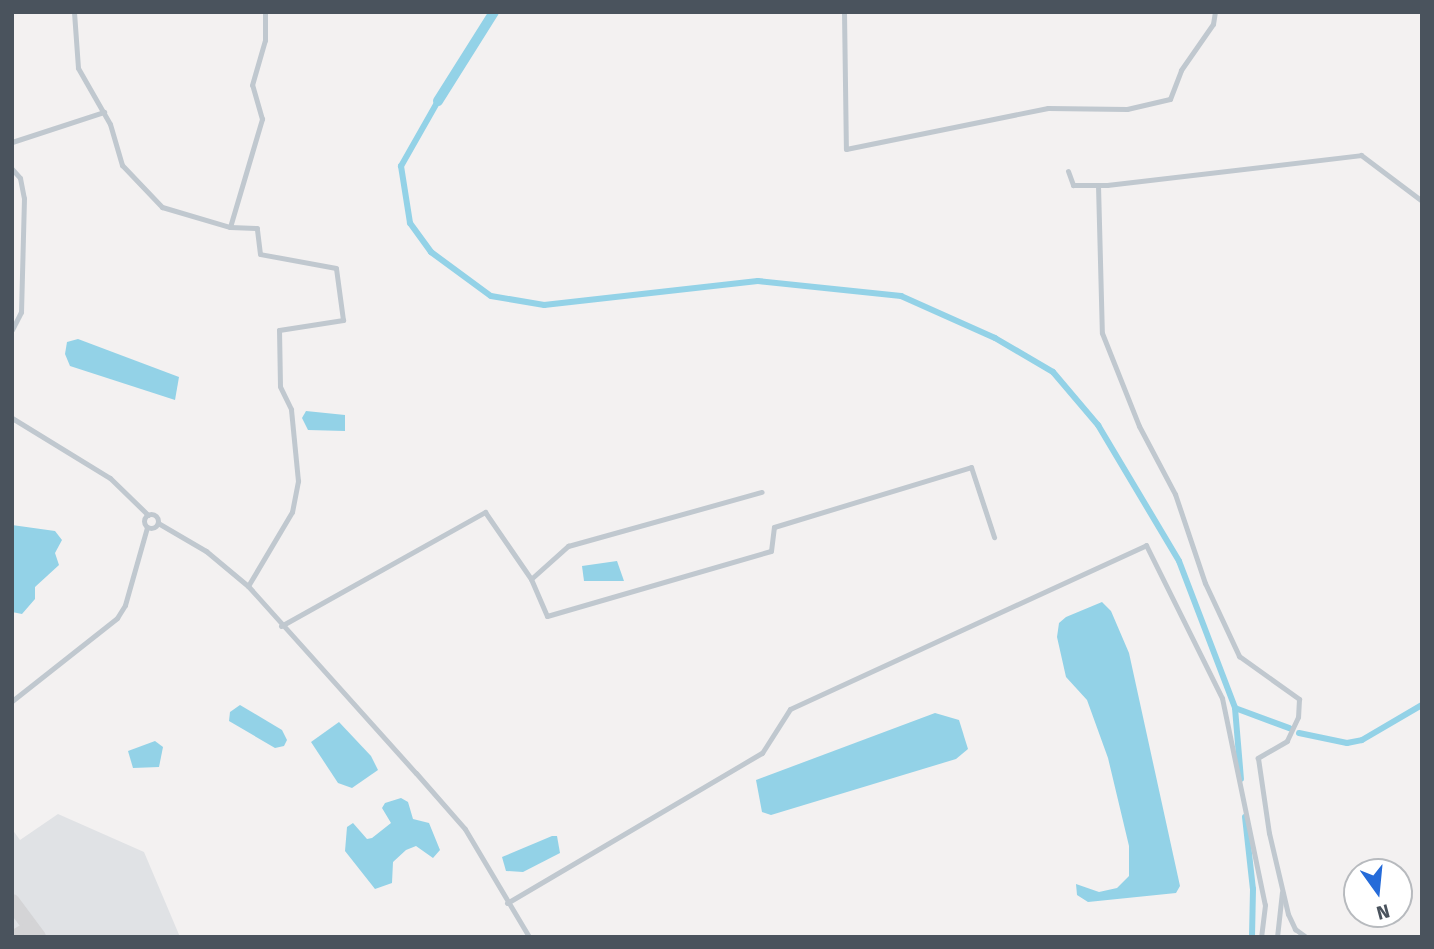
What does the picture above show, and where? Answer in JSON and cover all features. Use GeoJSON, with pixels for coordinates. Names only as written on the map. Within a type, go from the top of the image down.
{"type":"FeatureCollection","features":[{"type":"Feature","properties":{"kind":"street"},"geometry":{"type":"LineString","coordinates":[[74,12],[78,68],[104,113],[122,164],[162,207],[230,227],[257,228],[260,254],[337,268],[343,320],[279,330],[280,386],[291,409],[298,481],[292,512],[248,586]]}},
{"type":"Feature","properties":{"kind":"street"},"geometry":{"type":"LineString","coordinates":[[230,227],[262,119],[252,85],[265,40],[265,12]]}},
{"type":"Feature","properties":{"kind":"street"},"geometry":{"type":"LineString","coordinates":[[844,12],[846,149],[1048,108],[1127,109],[1170,99],[1181,70],[1213,24],[1215,12]]}},
{"type":"Feature","properties":{"kind":"street"},"geometry":{"type":"LineString","coordinates":[[12,142],[104,113]]}},
{"type":"Feature","properties":{"kind":"street"},"geometry":{"type":"LineString","coordinates":[[1068,171],[1073,185],[1098,185],[1177,180],[1222,169],[1350,154],[1361,155],[1422,201]]}},
{"type":"Feature","properties":{"kind":"street"},"geometry":{"type":"LineString","coordinates":[[12,169],[20,178],[24,198],[20,312],[12,330]]}},
{"type":"Feature","properties":{"kind":"street"},"geometry":{"type":"LineString","coordinates":[[1098,185],[1102,333],[1139,426],[1175,494],[1205,583],[1239,656],[1299,699],[1298,718],[1287,741],[1258,758],[1269,833],[1283,886],[1295,929],[1306,937]]}},
{"type":"Feature","properties":{"kind":"street"},"geometry":{"type":"LineString","coordinates":[[12,418],[110,478],[148,515],[155,516],[158,523],[206,551],[248,586],[464,829],[529,937]]}},
{"type":"Feature","properties":{"kind":"street"},"geometry":{"type":"LineString","coordinates":[[281,626],[485,512],[530,579],[547,616],[771,551],[774,527],[971,467],[994,537]]}},
{"type":"Feature","properties":{"kind":"street"},"geometry":{"type":"LineString","coordinates":[[530,579],[568,546],[762,492]]}},
{"type":"Feature","properties":{"kind":"street"},"geometry":{"type":"LineString","coordinates":[[12,701],[117,618],[125,605],[148,515]]}},
{"type":"Feature","properties":{"kind":"street"},"geometry":{"type":"LineString","coordinates":[[147,527],[158,523]]}},
{"type":"Feature","properties":{"kind":"street"},"geometry":{"type":"LineString","coordinates":[[507,902],[762,753],[790,709],[1146,545],[1222,698],[1265,905],[1261,937]]}},
{"type":"Feature","properties":{"kind":"street"},"geometry":{"type":"LineString","coordinates":[[1277,937],[1283,886]]}},
{"type":"Feature","properties":{"kind":"shaded area"},"geometry":{"type":"Polygon","coordinates":[[[58,814],[144,852],[180,937],[12,937],[12,829],[20,840],[58,814]]]}},
{"type":"Feature","properties":{"kind":"water"},"geometry":{"type":"Polygon","coordinates":[[[78,339],[179,377],[175,400],[70,366],[65,354],[67,342],[78,339]]]}},
{"type":"Feature","properties":{"kind":"water"},"geometry":{"type":"Polygon","coordinates":[[[306,411],[345,415],[345,431],[308,430],[302,418],[306,411]]]}},
{"type":"Feature","properties":{"kind":"water"},"geometry":{"type":"Polygon","coordinates":[[[12,525],[55,531],[62,540],[55,553],[59,565],[35,587],[35,599],[22,614],[12,612],[12,525]]]}},
{"type":"Feature","properties":{"kind":"water"},"geometry":{"type":"Polygon","coordinates":[[[617,561],[624,581],[584,581],[582,566],[617,561]]]}},
{"type":"Feature","properties":{"kind":"water"},"geometry":{"type":"Polygon","coordinates":[[[1102,602],[1111,611],[1129,653],[1180,886],[1176,893],[1088,902],[1077,895],[1076,884],[1099,892],[1117,888],[1129,876],[1129,846],[1108,758],[1087,700],[1066,677],[1057,637],[1059,623],[1066,617],[1102,602]]]}},
{"type":"Feature","properties":{"kind":"water"},"geometry":{"type":"Polygon","coordinates":[[[240,705],[282,730],[287,740],[284,746],[275,748],[229,721],[230,712],[240,705]]]}},
{"type":"Feature","properties":{"kind":"water"},"geometry":{"type":"Polygon","coordinates":[[[935,713],[959,720],[968,749],[956,759],[771,815],[762,812],[756,780],[935,713]]]}},
{"type":"Feature","properties":{"kind":"water"},"geometry":{"type":"Polygon","coordinates":[[[339,722],[371,756],[378,770],[352,788],[338,783],[311,742],[339,722]]]}},
{"type":"Feature","properties":{"kind":"water"},"geometry":{"type":"Polygon","coordinates":[[[155,741],[163,747],[159,767],[133,768],[128,751],[155,741]]]}},
{"type":"Feature","properties":{"kind":"water"},"geometry":{"type":"Polygon","coordinates":[[[401,798],[408,802],[413,819],[429,823],[440,850],[433,858],[416,846],[406,850],[393,862],[392,883],[375,889],[345,851],[347,827],[353,823],[367,839],[372,838],[391,823],[382,808],[385,803],[401,798]]]}},
{"type":"Feature","properties":{"kind":"water"},"geometry":{"type":"Polygon","coordinates":[[[557,836],[560,853],[523,872],[506,871],[502,857],[557,836]]]}},
{"type":"Feature","properties":{"kind":"waterway"},"geometry":{"type":"LineString","coordinates":[[438,101],[494,12]]}},
{"type":"Feature","properties":{"kind":"waterway"},"geometry":{"type":"LineString","coordinates":[[438,101],[401,166],[410,223],[431,252],[491,296],[544,305],[758,281],[901,296],[995,338],[1053,372],[1098,425],[1179,561],[1235,708],[1241,779]]}},
{"type":"Feature","properties":{"kind":"waterway"},"geometry":{"type":"LineString","coordinates":[[1299,733],[1347,743],[1362,740],[1422,705]]}},
{"type":"Feature","properties":{"kind":"waterway"},"geometry":{"type":"LineString","coordinates":[[1235,708],[1289,728]]}},
{"type":"Feature","properties":{"kind":"waterway"},"geometry":{"type":"LineString","coordinates":[[1245,817],[1253,889],[1252,937]]}},
{"type":"Feature","properties":{"kind":"taxiway"},"geometry":{"type":"LineString","coordinates":[[12,902],[38,937]]}},
{"type":"Feature","properties":{"kind":"taxiway"},"geometry":{"type":"LineString","coordinates":[[16,937],[30,929],[36,937]]}}]}
